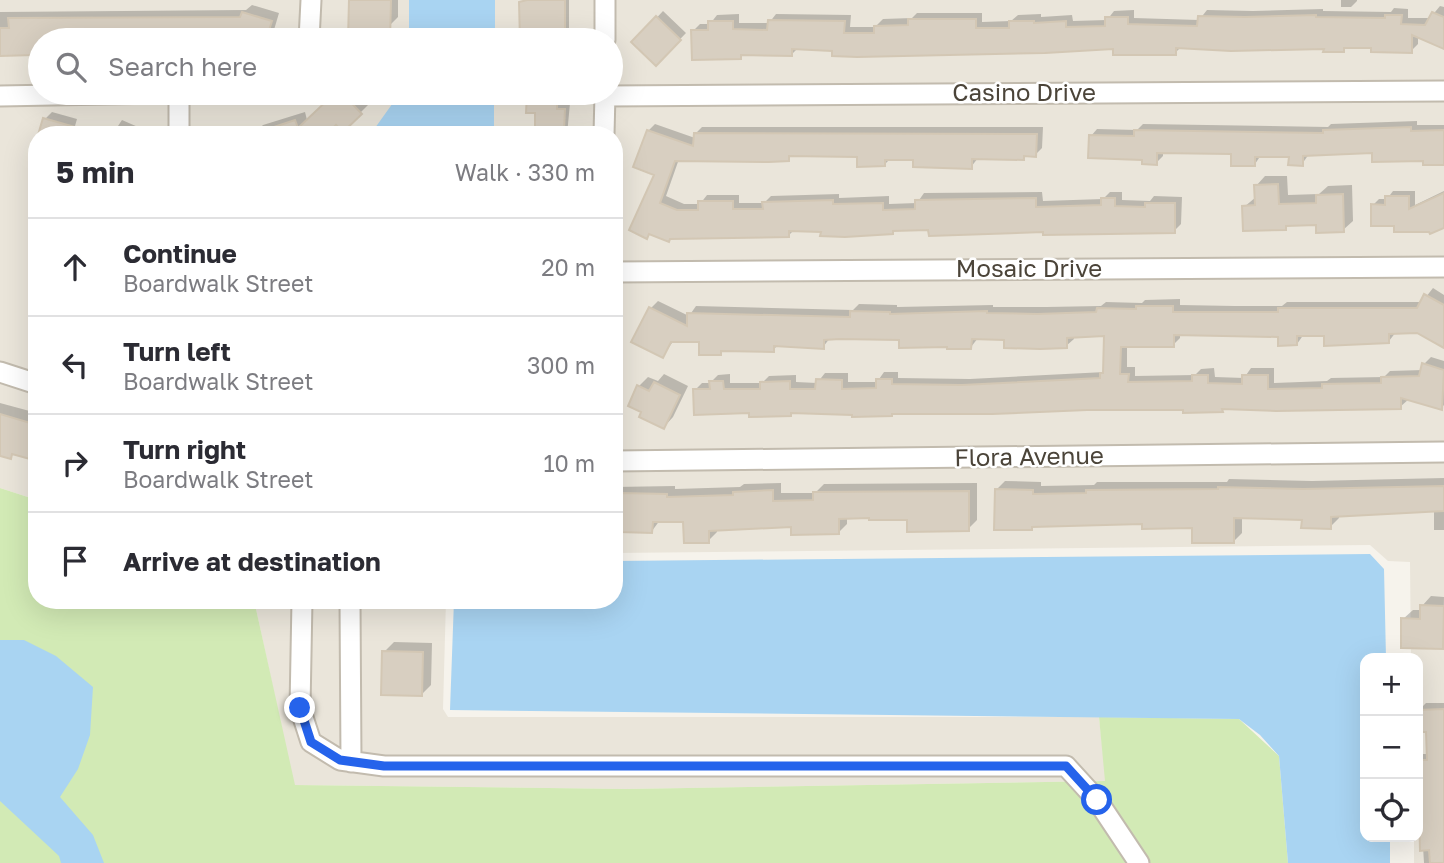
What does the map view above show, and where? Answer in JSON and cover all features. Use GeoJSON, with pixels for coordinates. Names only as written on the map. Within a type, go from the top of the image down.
{"type":"FeatureCollection","features":[{"type":"Feature","properties":{"kind":"street"},"geometry":{"type":"LineString","coordinates":[[310,28],[311,0]]}},
{"type":"Feature","properties":{"kind":"street"},"geometry":{"type":"LineString","coordinates":[[605,0],[605,28]]}},
{"type":"Feature","properties":{"kind":"street","name":"Casino Drive"},"geometry":{"type":"LineString","coordinates":[[623,94],[1444,91]]}},
{"type":"Feature","properties":{"kind":"street"},"geometry":{"type":"LineString","coordinates":[[0,96],[28,95]]}},
{"type":"Feature","properties":{"kind":"street"},"geometry":{"type":"LineString","coordinates":[[179,105],[179,126]]}},
{"type":"Feature","properties":{"kind":"street"},"geometry":{"type":"LineString","coordinates":[[604,126],[605,105]]}},
{"type":"Feature","properties":{"kind":"street","name":"Mosaic Drive"},"geometry":{"type":"LineString","coordinates":[[623,272],[1444,267]]}},
{"type":"Feature","properties":{"kind":"street"},"geometry":{"type":"LineString","coordinates":[[0,372],[28,381]]}},
{"type":"Feature","properties":{"kind":"street","name":"Flora Avenue"},"geometry":{"type":"LineString","coordinates":[[623,461],[1444,452]]}},
{"type":"Feature","properties":{"kind":"street"},"geometry":{"type":"LineString","coordinates":[[302,609],[300,708],[311,742],[340,760],[384,766],[1066,766],[1097,800],[1139,863]]}},
{"type":"Feature","properties":{"kind":"street"},"geometry":{"type":"LineString","coordinates":[[351,609],[351,762]]}},
{"type":"Feature","properties":{"kind":"shaded area"},"geometry":{"type":"Polygon","coordinates":[[[0,0],[1444,0],[1444,863],[1414,863],[1414,842],[1423,842],[1423,653],[1411,653],[1410,562],[1388,561],[1370,545],[623,553],[623,471],[1295,463],[623,467],[623,126],[28,126],[28,387],[4,383],[28,392],[28,497],[0,488],[0,0]]]}},
{"type":"Feature","properties":{"kind":"shaded area"},"geometry":{"type":"Polygon","coordinates":[[[256,609],[446,609],[443,709],[448,717],[1099,717],[1106,781],[626,789],[294,785],[256,609]]]}},
{"type":"Feature","properties":{"kind":"green space"},"geometry":{"type":"Polygon","coordinates":[[[0,488],[28,497],[28,609],[256,609],[295,785],[626,789],[1105,781],[1099,717],[1239,719],[1279,756],[1288,863],[0,863],[0,488]]]}},
{"type":"Feature","properties":{"kind":"water"},"geometry":{"type":"Polygon","coordinates":[[[409,0],[495,0],[495,28],[409,28],[409,0]]]}},
{"type":"Feature","properties":{"kind":"water"},"geometry":{"type":"Polygon","coordinates":[[[391,105],[494,105],[494,126],[376,126],[391,105]]]}},
{"type":"Feature","properties":{"kind":"water"},"geometry":{"type":"Polygon","coordinates":[[[1370,554],[1384,569],[1386,653],[1360,653],[1360,842],[1390,842],[1390,863],[1288,863],[1279,756],[1260,735],[1239,719],[450,710],[454,609],[623,609],[623,561],[1370,554]]]}},
{"type":"Feature","properties":{"kind":"water"},"geometry":{"type":"Polygon","coordinates":[[[0,640],[24,640],[56,656],[93,687],[90,735],[78,769],[60,797],[93,835],[104,863],[61,863],[59,856],[0,801],[0,640]]]}},
{"type":"Feature","properties":{"kind":"building"},"geometry":{"type":"Polygon","coordinates":[[[349,0],[391,0],[390,28],[348,28],[349,0]]]}},
{"type":"Feature","properties":{"kind":"building"},"geometry":{"type":"Polygon","coordinates":[[[565,0],[565,28],[520,28],[519,2],[565,0]]]}},
{"type":"Feature","properties":{"kind":"building"},"geometry":{"type":"Polygon","coordinates":[[[242,12],[272,21],[270,28],[28,28],[28,55],[0,56],[0,28],[9,28],[8,18],[240,17],[242,12]]]}},
{"type":"Feature","properties":{"kind":"building"},"geometry":{"type":"Polygon","coordinates":[[[1432,12],[1444,17],[1444,49],[1412,35],[1412,53],[1371,52],[1371,48],[1344,48],[1344,52],[1323,52],[1324,49],[1231,51],[1176,48],[1176,55],[1113,55],[1113,49],[857,57],[832,56],[832,51],[792,49],[792,56],[741,55],[741,59],[692,60],[691,30],[708,30],[708,21],[733,21],[733,29],[767,30],[768,20],[845,21],[844,33],[874,33],[874,26],[908,25],[908,19],[976,19],[976,28],[1009,28],[1009,21],[1066,21],[1066,27],[1105,26],[1105,17],[1128,17],[1128,24],[1197,26],[1198,16],[1316,15],[1385,18],[1385,15],[1402,15],[1401,24],[1425,25],[1432,12]]]}},
{"type":"Feature","properties":{"kind":"building"},"geometry":{"type":"Polygon","coordinates":[[[656,16],[681,40],[656,66],[631,42],[656,16]]]}},
{"type":"Feature","properties":{"kind":"building"},"geometry":{"type":"Polygon","coordinates":[[[322,105],[353,105],[362,114],[349,126],[300,126],[322,105]]]}},
{"type":"Feature","properties":{"kind":"building"},"geometry":{"type":"Polygon","coordinates":[[[526,105],[557,105],[557,109],[565,109],[564,126],[535,126],[535,113],[526,113],[526,105]]]}},
{"type":"Feature","properties":{"kind":"building"},"geometry":{"type":"Polygon","coordinates":[[[43,118],[71,126],[41,126],[43,118]]]}},
{"type":"Feature","properties":{"kind":"building"},"geometry":{"type":"Polygon","coordinates":[[[295,120],[297,126],[277,126],[295,120]]]}},
{"type":"Feature","properties":{"kind":"building"},"geometry":{"type":"Polygon","coordinates":[[[1411,127],[1411,131],[1444,130],[1444,165],[1423,165],[1423,161],[1372,162],[1372,153],[1303,156],[1303,166],[1288,165],[1289,157],[1255,157],[1255,166],[1231,166],[1231,154],[1157,153],[1157,165],[1142,164],[1142,160],[1088,158],[1089,135],[1134,136],[1134,130],[1323,133],[1323,130],[1411,127]]]}},
{"type":"Feature","properties":{"kind":"building"},"geometry":{"type":"Polygon","coordinates":[[[647,130],[693,146],[694,133],[1037,134],[1036,157],[1024,156],[1024,160],[972,159],[972,169],[913,167],[913,160],[885,160],[885,166],[857,167],[857,157],[789,156],[789,161],[769,162],[675,161],[660,203],[677,210],[698,210],[698,201],[733,201],[733,209],[763,209],[762,202],[833,200],[833,204],[883,203],[883,210],[915,209],[915,200],[1036,198],[1036,207],[1101,205],[1101,198],[1115,198],[1115,206],[1145,207],[1145,203],[1175,203],[1175,233],[1043,235],[1043,232],[929,236],[928,230],[845,237],[820,236],[821,232],[789,231],[789,237],[670,239],[669,242],[649,234],[647,239],[629,230],[654,175],[633,167],[647,130]]]}},
{"type":"Feature","properties":{"kind":"building"},"geometry":{"type":"Polygon","coordinates":[[[1278,184],[1279,204],[1316,203],[1316,195],[1343,194],[1344,232],[1316,233],[1316,225],[1286,226],[1286,230],[1243,231],[1242,206],[1255,205],[1254,185],[1278,184]]]}},
{"type":"Feature","properties":{"kind":"building"},"geometry":{"type":"Polygon","coordinates":[[[1444,193],[1444,228],[1430,234],[1394,232],[1394,226],[1371,226],[1371,204],[1385,205],[1385,196],[1409,196],[1409,209],[1444,193]]]}},
{"type":"Feature","properties":{"kind":"building"},"geometry":{"type":"Polygon","coordinates":[[[1424,294],[1444,305],[1444,348],[1417,333],[1389,334],[1389,343],[1324,346],[1324,336],[1297,336],[1297,345],[1278,346],[1278,337],[1174,335],[1174,347],[1121,347],[1120,374],[1129,374],[1128,382],[1192,381],[1192,375],[1208,375],[1208,383],[1242,384],[1242,375],[1268,375],[1268,389],[1322,388],[1322,384],[1381,383],[1381,377],[1419,376],[1422,363],[1444,370],[1442,410],[1401,398],[1401,409],[1222,409],[1223,412],[1183,413],[1183,410],[1087,410],[852,417],[791,413],[791,416],[749,417],[749,413],[694,415],[693,389],[710,389],[709,381],[723,381],[724,389],[760,389],[760,382],[790,381],[790,389],[815,389],[816,379],[842,380],[842,389],[876,388],[876,379],[892,379],[892,384],[962,385],[1100,378],[1100,373],[1103,373],[1104,336],[1067,338],[1067,348],[1004,348],[1004,340],[972,339],[971,349],[899,348],[899,340],[840,339],[824,340],[824,349],[774,346],[774,352],[721,351],[721,355],[699,355],[699,342],[671,342],[663,358],[631,342],[649,307],[687,326],[687,313],[850,317],[850,311],[890,314],[987,311],[1037,314],[1096,312],[1097,308],[1136,309],[1136,306],[1173,306],[1173,312],[1278,312],[1278,308],[1417,308],[1424,294]]]}},
{"type":"Feature","properties":{"kind":"building"},"geometry":{"type":"Polygon","coordinates":[[[654,382],[680,395],[664,429],[639,417],[641,412],[628,406],[637,385],[649,391],[654,382]]]}},
{"type":"Feature","properties":{"kind":"building"},"geometry":{"type":"Polygon","coordinates":[[[0,414],[28,422],[28,458],[12,454],[11,459],[0,456],[0,414]]]}},
{"type":"Feature","properties":{"kind":"building"},"geometry":{"type":"Polygon","coordinates":[[[1444,486],[1444,511],[1331,517],[1331,529],[1301,528],[1302,520],[1234,518],[1234,543],[1192,543],[1192,528],[1142,529],[1142,524],[994,530],[995,489],[1033,490],[1033,494],[1218,487],[1303,489],[1444,486]]]}},
{"type":"Feature","properties":{"kind":"building"},"geometry":{"type":"Polygon","coordinates":[[[773,490],[773,501],[813,500],[813,492],[969,491],[969,531],[907,532],[907,520],[869,518],[839,519],[839,534],[791,535],[791,527],[709,531],[709,543],[684,543],[683,522],[653,522],[652,533],[623,532],[623,493],[667,494],[667,497],[733,495],[733,492],[773,490]]]}},
{"type":"Feature","properties":{"kind":"building"},"geometry":{"type":"Polygon","coordinates":[[[1420,605],[1444,606],[1443,649],[1401,648],[1401,618],[1420,619],[1420,605]]]}},
{"type":"Feature","properties":{"kind":"building"},"geometry":{"type":"Polygon","coordinates":[[[382,651],[423,652],[422,696],[381,695],[382,651]]]}},
{"type":"Feature","properties":{"kind":"building"},"geometry":{"type":"Polygon","coordinates":[[[1444,709],[1444,863],[1430,863],[1429,850],[1420,851],[1420,842],[1423,842],[1423,760],[1427,760],[1423,710],[1444,709]]]}},
{"type":"Feature","properties":{"kind":"route"},"geometry":{"type":"LineString","coordinates":[[300,708],[311,742],[340,760],[384,766],[1066,766],[1097,800]]}}]}
